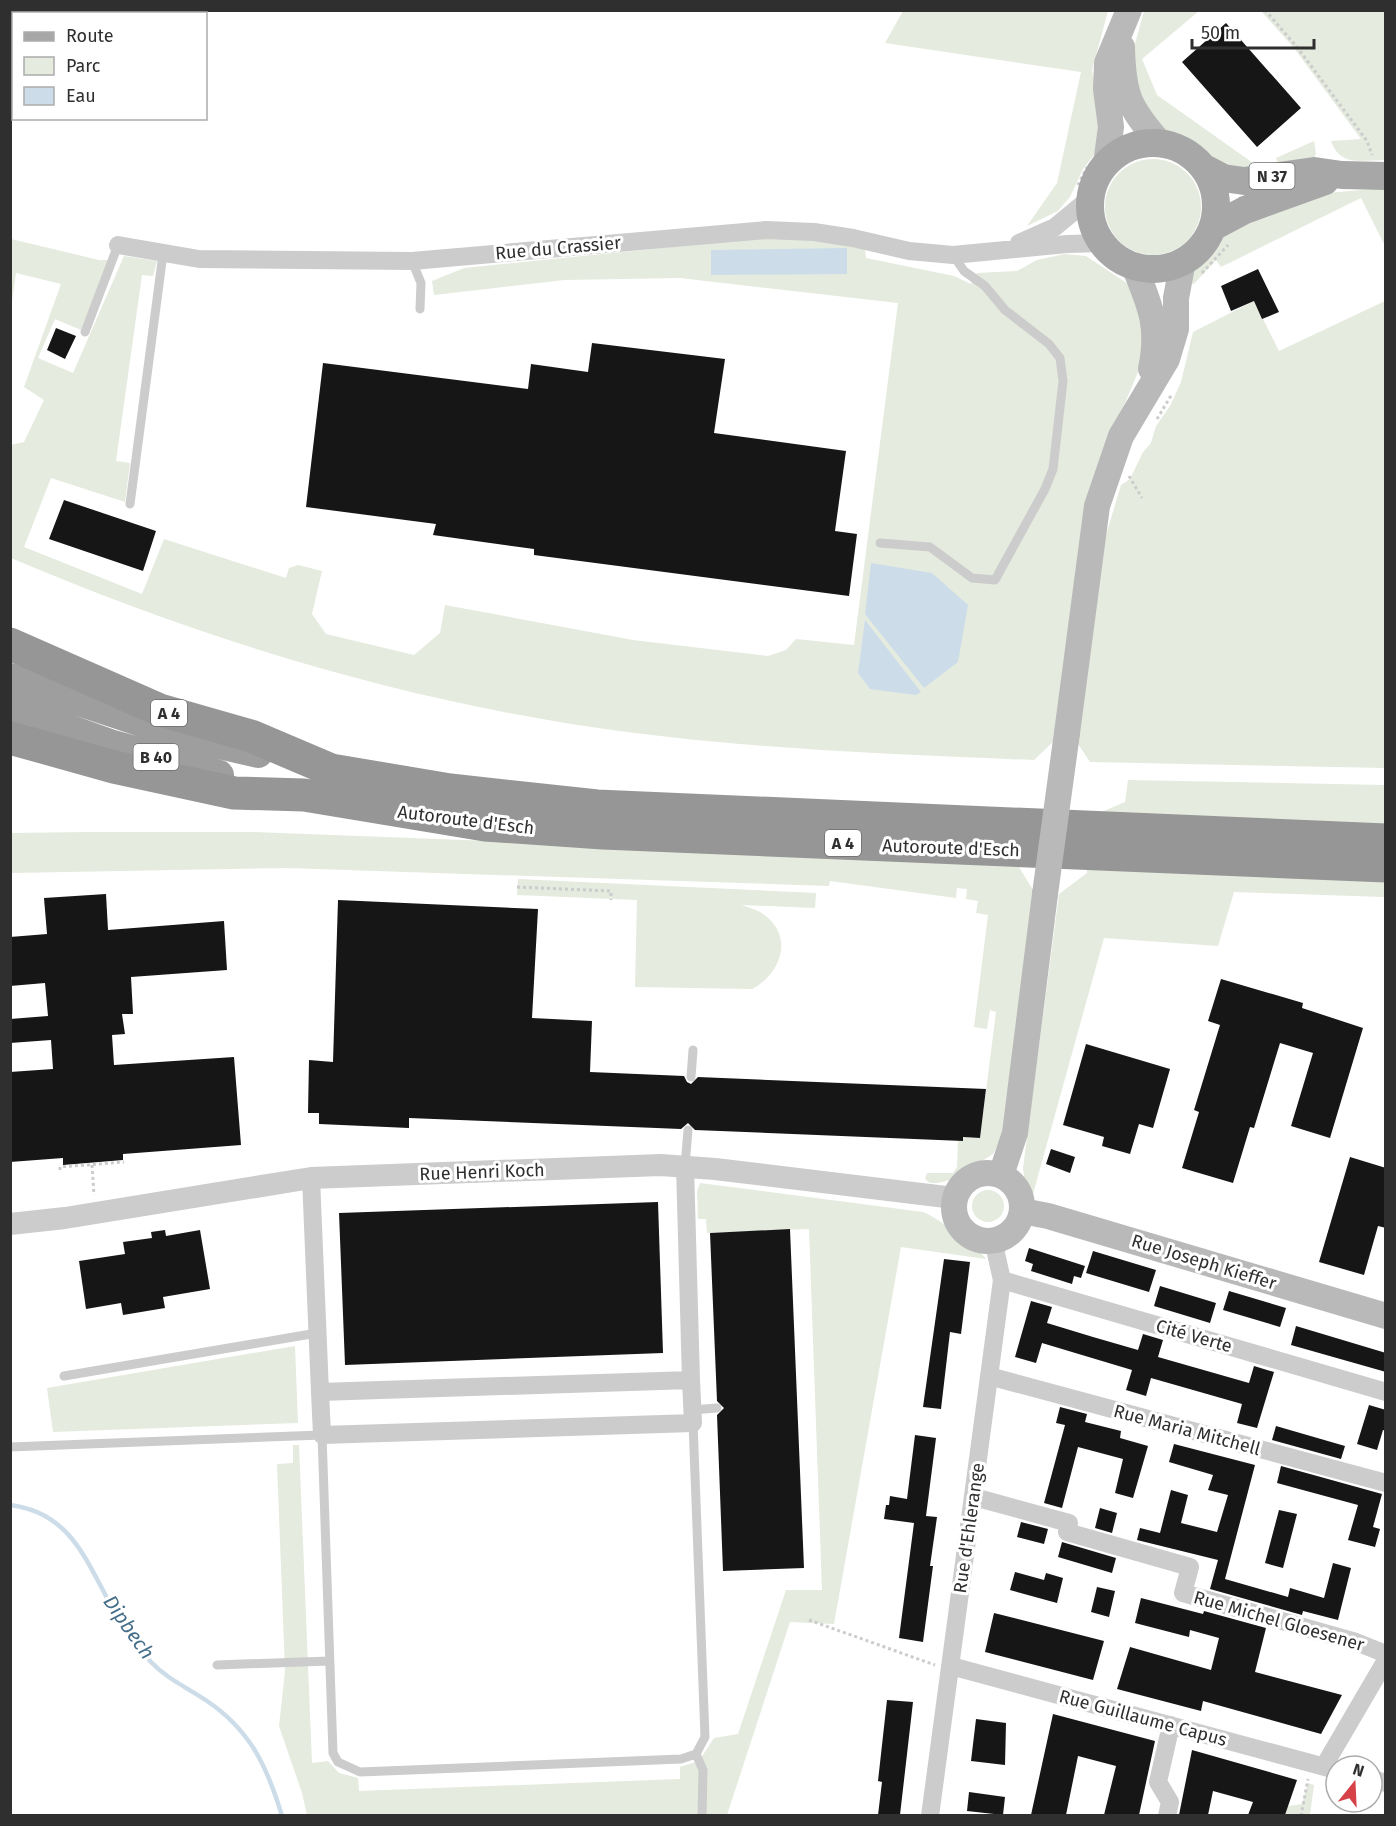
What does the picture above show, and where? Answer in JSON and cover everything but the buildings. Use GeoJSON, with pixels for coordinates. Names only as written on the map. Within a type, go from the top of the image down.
{"type":"FeatureCollection","features":[{"type":"Feature","properties":{"kind":"highway","name":"A 4"},"geometry":{"type":"LineString","coordinates":[[10,644],[160,710],[251,736],[331,770]]}},
{"type":"Feature","properties":{"kind":"highway","name":"B 40"},"geometry":{"type":"LineString","coordinates":[[10,678],[181,735],[331,770]]}},
{"type":"Feature","properties":{"kind":"highway","name":"B 40"},"geometry":{"type":"LineString","coordinates":[[10,708],[113,745],[200,770],[304,795]]}},
{"type":"Feature","properties":{"kind":"highway","name":"A 4"},"geometry":{"type":"LineString","coordinates":[[10,738],[114,767],[234,793],[304,795]]}},
{"type":"Feature","properties":{"kind":"highway","name":"Autoroute d'Esch"},"geometry":{"type":"LineString","coordinates":[[331,770],[450,790],[597,806],[1386,840]]}},
{"type":"Feature","properties":{"kind":"highway","name":"Autoroute d'Esch"},"geometry":{"type":"LineString","coordinates":[[304,795],[485,825],[603,833],[1386,866]]}},
{"type":"Feature","properties":{"kind":"main road"},"geometry":{"type":"LineString","coordinates":[[1125,18],[1125,90],[1136,115],[1160,143]]}},
{"type":"Feature","properties":{"kind":"main road"},"geometry":{"type":"LineString","coordinates":[[1106,164],[1111,127],[1106,89],[1107,63],[1125,18]]}},
{"type":"Feature","properties":{"kind":"main road"},"geometry":{"type":"LineString","coordinates":[[1001,1175],[1015,1133],[1097,506],[1121,436],[1167,359],[1176,329],[1176,298],[1191,269],[1201,246],[1221,235],[1213,186],[1204,168],[1185,151],[1160,143],[1140,144],[1121,151],[1106,164],[1095,180],[1090,198],[1090,214],[1102,243],[1111,253],[1134,266],[1151,269],[1167,267],[1191,269]]}},
{"type":"Feature","properties":{"kind":"main road","name":"N 37"},"geometry":{"type":"LineString","coordinates":[[1204,168],[1223,178],[1244,182],[1314,171],[1342,175],[1381,175]]}},
{"type":"Feature","properties":{"kind":"main road","name":"N 37"},"geometry":{"type":"LineString","coordinates":[[1221,235],[1245,210],[1342,175]]}},
{"type":"Feature","properties":{"kind":"main road"},"geometry":{"type":"LineString","coordinates":[[1134,266],[1154,312],[1156,332],[1144,400]]}},
{"type":"Feature","properties":{"kind":"main road"},"geometry":{"type":"LineString","coordinates":[[989,1172],[1001,1175],[1017,1189],[1022,1211],[1012,1230],[993,1240],[982,1240],[962,1230],[953,1210],[954,1198],[967,1179],[989,1172]]}},
{"type":"Feature","properties":{"kind":"main road","name":"Rue Joseph Kieffer"},"geometry":{"type":"LineString","coordinates":[[1022,1211],[1058,1219],[1386,1316]]}},
{"type":"Feature","properties":{"kind":"street"},"geometry":{"type":"LineString","coordinates":[[997,250],[1027,241],[1055,226],[1090,198]]}},
{"type":"Feature","properties":{"kind":"street","name":"Rue du Crassier"},"geometry":{"type":"LineString","coordinates":[[118,245],[199,259],[412,261],[766,230],[814,232],[909,251],[953,255],[997,250]]}},
{"type":"Feature","properties":{"kind":"street"},"geometry":{"type":"LineString","coordinates":[[997,250],[1102,243]]}},
{"type":"Feature","properties":{"kind":"street"},"geometry":{"type":"LineString","coordinates":[[311,1178],[322,1435],[692,1417],[686,1166]]}},
{"type":"Feature","properties":{"kind":"street","name":"Rue Henri Koch"},"geometry":{"type":"LineString","coordinates":[[10,1224],[65,1218],[311,1178],[686,1166],[954,1198]]}},
{"type":"Feature","properties":{"kind":"street","name":"Rue d'Ehlerange"},"geometry":{"type":"LineString","coordinates":[[930,1815],[1002,1280],[993,1240]]}},
{"type":"Feature","properties":{"kind":"street","name":"Cité Verte"},"geometry":{"type":"LineString","coordinates":[[1002,1280],[1386,1392]]}},
{"type":"Feature","properties":{"kind":"street","name":"Rue Maria Mitchell"},"geometry":{"type":"LineString","coordinates":[[989,1376],[1386,1483]]}},
{"type":"Feature","properties":{"kind":"street"},"geometry":{"type":"LineString","coordinates":[[320,1392],[691,1380]]}},
{"type":"Feature","properties":{"kind":"street","name":"Rue Michel Gloesener"},"geometry":{"type":"LineString","coordinates":[[974,1497],[1069,1523],[1067,1533],[1190,1567],[1183,1593],[1356,1642],[1386,1654]]}},
{"type":"Feature","properties":{"kind":"street"},"geometry":{"type":"LineString","coordinates":[[1331,1754],[1386,1660]]}},
{"type":"Feature","properties":{"kind":"street","name":"Rue Guillaume Capus"},"geometry":{"type":"LineString","coordinates":[[951,1666],[1324,1766]]}},
{"type":"Feature","properties":{"kind":"street"},"geometry":{"type":"LineString","coordinates":[[1167,1815],[1170,1802],[1158,1782],[1171,1725]]}},
{"type":"Feature","properties":{"kind":"lane"},"geometry":{"type":"LineString","coordinates":[[85,332],[118,245]]}},
{"type":"Feature","properties":{"kind":"lane"},"geometry":{"type":"LineString","coordinates":[[130,504],[164,254]]}},
{"type":"Feature","properties":{"kind":"lane"},"geometry":{"type":"LineString","coordinates":[[880,543],[930,547],[972,578],[995,580],[1045,489],[1053,469],[1063,381],[1060,358],[1049,344],[1005,310],[985,286],[964,271],[953,255]]}},
{"type":"Feature","properties":{"kind":"lane"},"geometry":{"type":"LineString","coordinates":[[412,261],[421,283],[420,309]]}},
{"type":"Feature","properties":{"kind":"lane"},"geometry":{"type":"LineString","coordinates":[[691,1077],[693,1050]]}},
{"type":"Feature","properties":{"kind":"lane"},"geometry":{"type":"LineString","coordinates":[[686,1166],[688,1130]]}},
{"type":"Feature","properties":{"kind":"lane"},"geometry":{"type":"LineString","coordinates":[[64,1376],[317,1333]]}},
{"type":"Feature","properties":{"kind":"lane"},"geometry":{"type":"LineString","coordinates":[[10,1447],[322,1435],[333,1753],[338,1762],[360,1772],[681,1760],[696,1754],[705,1737],[692,1417],[717,1408]]}},
{"type":"Feature","properties":{"kind":"lane"},"geometry":{"type":"LineString","coordinates":[[217,1665],[329,1661]]}},
{"type":"Feature","properties":{"kind":"lane"},"geometry":{"type":"LineString","coordinates":[[696,1754],[703,1770],[702,1815]]}},
{"type":"Feature","properties":{"kind":"path"},"geometry":{"type":"LineString","coordinates":[[1265,10],[1297,47],[1367,141],[1381,175]]}},
{"type":"Feature","properties":{"kind":"path"},"geometry":{"type":"LineString","coordinates":[[1191,269],[1221,235]]}},
{"type":"Feature","properties":{"kind":"path"},"geometry":{"type":"LineString","coordinates":[[1153,424],[1174,388]]}},
{"type":"Feature","properties":{"kind":"path"},"geometry":{"type":"LineString","coordinates":[[517,887],[611,891],[611,900]]}},
{"type":"Feature","properties":{"kind":"path"},"geometry":{"type":"LineString","coordinates":[[60,1170],[60,1167],[123,1162]]}},
{"type":"Feature","properties":{"kind":"path"},"geometry":{"type":"LineString","coordinates":[[92,1165],[94,1195]]}},
{"type":"Feature","properties":{"kind":"path"},"geometry":{"type":"LineString","coordinates":[[809,1620],[933,1665],[951,1666]]}},
{"type":"Feature","properties":{"kind":"path"},"geometry":{"type":"LineString","coordinates":[[1301,1815],[1324,1766]]}},
{"type":"Feature","properties":{"kind":"green space"},"geometry":{"type":"Polygon","coordinates":[[[903,11],[1108,11],[1092,70],[1100,115],[1098,150],[1083,169],[1070,197],[1058,211],[1027,226],[1057,183],[1081,72],[885,43],[903,11]]]}},
{"type":"Feature","properties":{"kind":"green space"},"geometry":{"type":"Polygon","coordinates":[[[1144,11],[1199,11],[1142,59],[1157,95],[1253,163],[1264,164],[1267,172],[1212,164],[1190,143],[1165,133],[1147,118],[1131,58],[1144,11]]]}},
{"type":"Feature","properties":{"kind":"green space"},"geometry":{"type":"Polygon","coordinates":[[[1261,11],[1385,11],[1385,160],[1352,160],[1340,155],[1335,149],[1331,141],[1361,139],[1294,48],[1261,11]]]}},
{"type":"Feature","properties":{"kind":"green space"},"geometry":{"type":"Polygon","coordinates":[[[1314,141],[1316,154],[1312,162],[1279,165],[1276,158],[1314,141]]]}},
{"type":"Feature","properties":{"kind":"green space"},"geometry":{"type":"Polygon","coordinates":[[[1153,159],[1171,163],[1187,173],[1197,189],[1201,207],[1197,225],[1187,241],[1171,251],[1153,255],[1135,251],[1119,241],[1109,225],[1105,207],[1109,189],[1119,173],[1135,163],[1153,159]]]}},
{"type":"Feature","properties":{"kind":"green space"},"geometry":{"type":"Polygon","coordinates":[[[1385,188],[1385,246],[1361,198],[1221,267],[1216,260],[1194,284],[1185,284],[1195,267],[1209,256],[1222,236],[1315,194],[1385,188]]]}},
{"type":"Feature","properties":{"kind":"green space"},"geometry":{"type":"Polygon","coordinates":[[[761,238],[821,240],[865,249],[866,258],[954,276],[971,284],[977,273],[1017,271],[1037,260],[1065,254],[1086,256],[1128,284],[1145,314],[1140,367],[1121,413],[1054,741],[1034,760],[860,752],[686,739],[571,724],[499,711],[427,696],[285,658],[146,612],[11,558],[11,445],[24,442],[44,400],[24,387],[61,284],[16,273],[11,308],[11,239],[99,260],[113,260],[81,330],[55,319],[38,358],[73,373],[124,256],[157,261],[153,276],[142,275],[116,461],[130,463],[125,502],[51,478],[24,547],[142,594],[164,539],[286,578],[289,568],[298,565],[322,571],[312,614],[326,634],[414,655],[440,633],[445,605],[633,640],[768,656],[786,650],[796,639],[854,645],[898,303],[680,278],[564,280],[434,295],[432,281],[464,268],[761,238]]]}},
{"type":"Feature","properties":{"kind":"green space"},"geometry":{"type":"Polygon","coordinates":[[[1254,301],[1279,351],[1385,301],[1385,768],[1090,762],[1078,744],[1106,535],[1121,485],[1130,479],[1143,452],[1151,443],[1156,426],[1170,406],[1181,382],[1193,332],[1254,301]]]}},
{"type":"Feature","properties":{"kind":"green space"},"geometry":{"type":"Polygon","coordinates":[[[1128,780],[1385,785],[1385,827],[1097,814],[1125,802],[1128,780]]]}},
{"type":"Feature","properties":{"kind":"green space"},"geometry":{"type":"Polygon","coordinates":[[[253,832],[1015,861],[1035,893],[1003,1135],[993,1154],[954,1179],[930,1183],[925,1179],[927,1173],[953,1173],[957,1167],[958,1141],[963,1141],[963,1137],[980,1138],[996,1012],[990,1010],[987,1029],[974,1027],[988,915],[976,913],[978,901],[966,899],[967,889],[957,888],[956,898],[830,881],[829,886],[287,868],[11,873],[11,833],[253,832]]]}},
{"type":"Feature","properties":{"kind":"green space"},"geometry":{"type":"Polygon","coordinates":[[[1087,865],[1385,876],[1385,897],[1234,892],[1218,946],[1104,938],[1033,1194],[1025,1184],[1023,1168],[1059,894],[1087,873],[1087,865]]]}},
{"type":"Feature","properties":{"kind":"green space"},"geometry":{"type":"Polygon","coordinates":[[[518,879],[816,893],[815,908],[742,905],[761,912],[773,923],[779,933],[781,943],[777,964],[762,982],[752,989],[635,987],[637,900],[517,895],[518,879]]]}},
{"type":"Feature","properties":{"kind":"green space"},"geometry":{"type":"Polygon","coordinates":[[[700,1183],[923,1212],[957,1233],[986,1259],[901,1247],[834,1624],[790,1622],[727,1815],[307,1815],[302,1793],[279,1726],[285,1671],[277,1464],[293,1463],[293,1445],[299,1445],[312,1763],[328,1761],[339,1773],[358,1778],[359,1791],[680,1779],[680,1767],[699,1761],[714,1738],[738,1734],[786,1590],[822,1590],[809,1229],[707,1233],[706,1219],[698,1219],[697,1191],[700,1183]]]}},
{"type":"Feature","properties":{"kind":"green space"},"geometry":{"type":"Polygon","coordinates":[[[988,1190],[1000,1194],[1004,1206],[1000,1218],[988,1222],[976,1218],[972,1206],[976,1194],[988,1190]]]}},
{"type":"Feature","properties":{"kind":"green space"},"geometry":{"type":"Polygon","coordinates":[[[295,1346],[298,1423],[53,1432],[47,1388],[295,1346]]]}},
{"type":"Feature","properties":{"kind":"green space"},"geometry":{"type":"Polygon","coordinates":[[[1308,1783],[1314,1785],[1310,1815],[1285,1816],[1288,1806],[1302,1804],[1308,1783]]]}},
{"type":"Feature","properties":{"kind":"water"},"geometry":{"type":"Polygon","coordinates":[[[847,248],[847,274],[711,275],[711,250],[847,248]]]}},
{"type":"Feature","properties":{"kind":"water"},"geometry":{"type":"Polygon","coordinates":[[[871,563],[932,573],[968,605],[958,662],[924,688],[865,614],[871,563]]]}},
{"type":"Feature","properties":{"kind":"water"},"geometry":{"type":"Polygon","coordinates":[[[865,620],[921,692],[916,695],[870,689],[858,673],[865,620]]]}},
{"type":"Feature","properties":{"kind":"waterway","name":"Dipbech"},"geometry":{"type":"LineString","coordinates":[[10,1505],[30,1509],[60,1526],[90,1566],[121,1623],[151,1662],[222,1712],[235,1724],[263,1765],[282,1816]]}}]}
